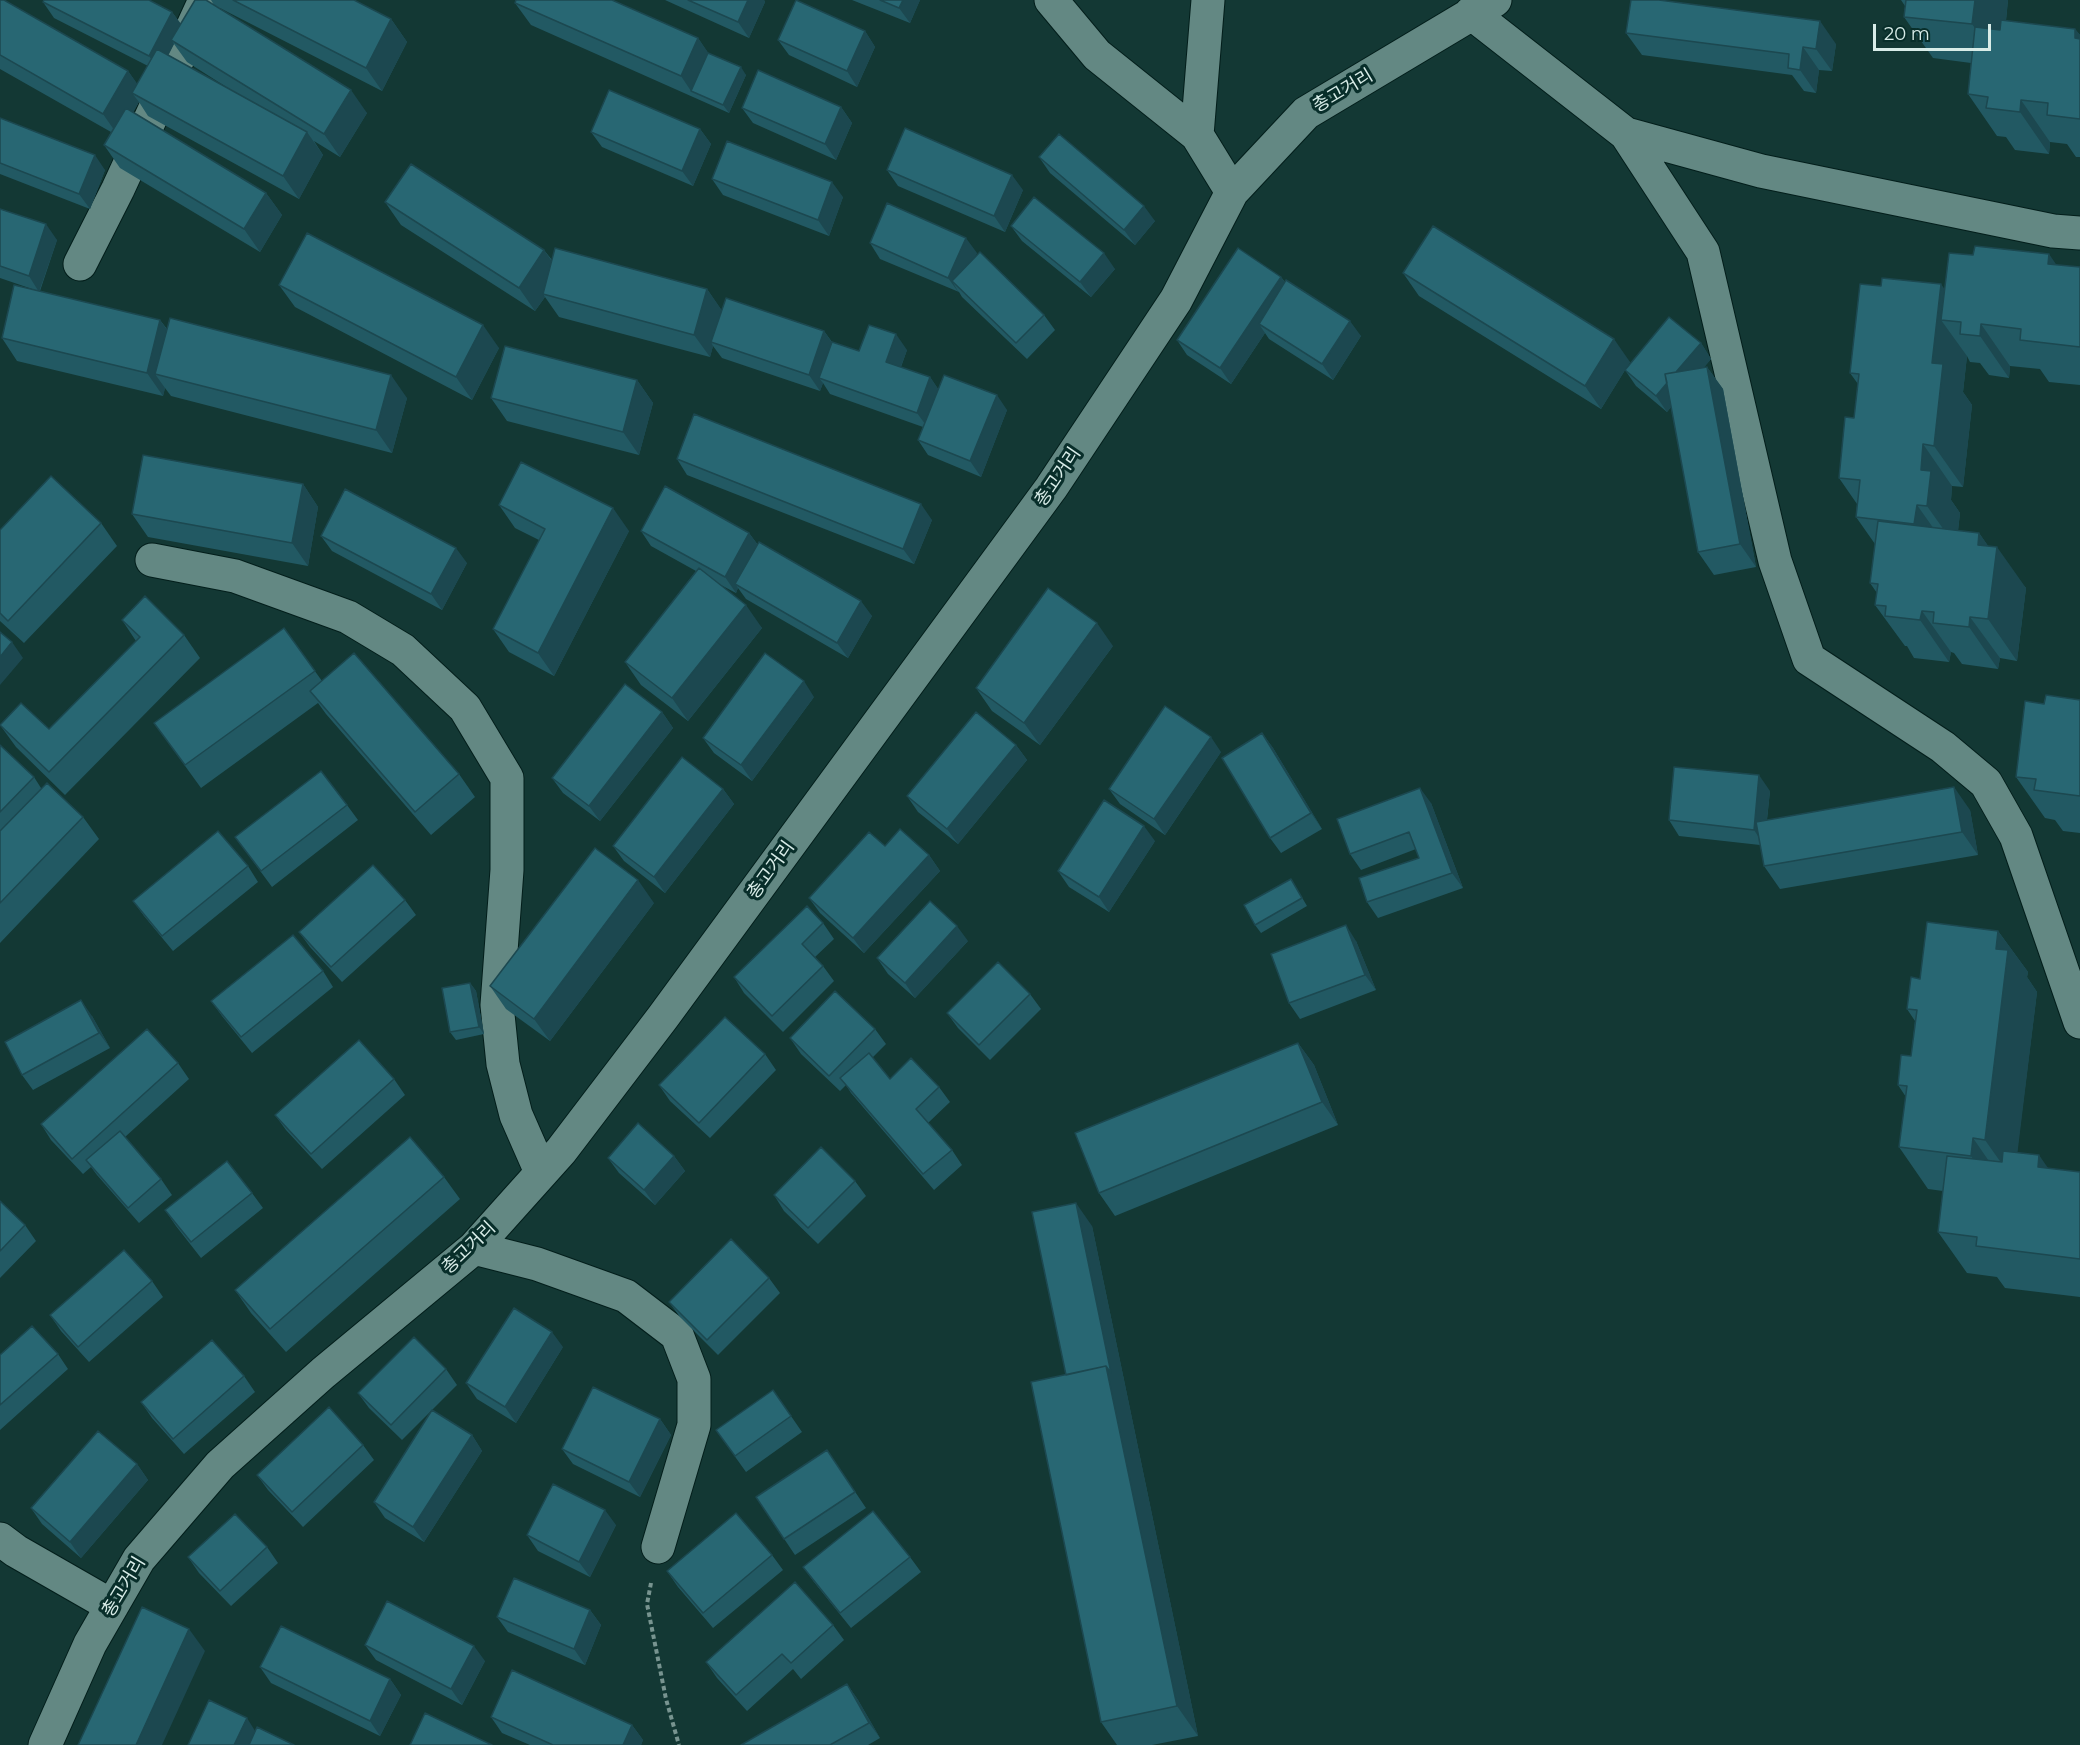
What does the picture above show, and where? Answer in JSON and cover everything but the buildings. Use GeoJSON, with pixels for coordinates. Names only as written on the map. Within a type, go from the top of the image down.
{"type":"FeatureCollection","features":[{"type":"Feature","properties":{"kind":"street"},"geometry":{"type":"LineString","coordinates":[[80,264],[118,189],[205,0]]}},
{"type":"Feature","properties":{"kind":"street"},"geometry":{"type":"LineString","coordinates":[[1051,0],[1097,55],[1197,135],[1232,192]]}},
{"type":"Feature","properties":{"kind":"street"},"geometry":{"type":"LineString","coordinates":[[1197,135],[1208,0]]}},
{"type":"Feature","properties":{"kind":"street"},"geometry":{"type":"LineString","coordinates":[[1483,6],[1626,134],[1703,252],[1775,561],[1809,659],[1944,747],[1986,783],[2016,836],[2080,1022]]}},
{"type":"Feature","properties":{"kind":"street","name":"총고거리"},"geometry":{"type":"LineString","coordinates":[[45,1745],[90,1644],[139,1559],[220,1465],[323,1373],[474,1248],[561,1151],[663,1017],[1052,488],[1176,300],[1232,192],[1306,113],[1483,6]]}},
{"type":"Feature","properties":{"kind":"street"},"geometry":{"type":"LineString","coordinates":[[1626,134],[1761,171],[2053,231],[2080,233]]}},
{"type":"Feature","properties":{"kind":"street"},"geometry":{"type":"LineString","coordinates":[[152,560],[235,576],[348,617],[403,650],[465,708],[507,778],[507,870],[497,1005],[503,1064],[514,1105],[541,1172]]}},
{"type":"Feature","properties":{"kind":"street"},"geometry":{"type":"LineString","coordinates":[[474,1248],[537,1264],[626,1296],[677,1335],[694,1379],[694,1425],[658,1547]]}},
{"type":"Feature","properties":{"kind":"street"},"geometry":{"type":"LineString","coordinates":[[0,1539],[16,1551],[112,1606]]}},
{"type":"Feature","properties":{"kind":"path"},"geometry":{"type":"LineString","coordinates":[[658,1547],[647,1604],[666,1699],[679,1745]]}}]}
